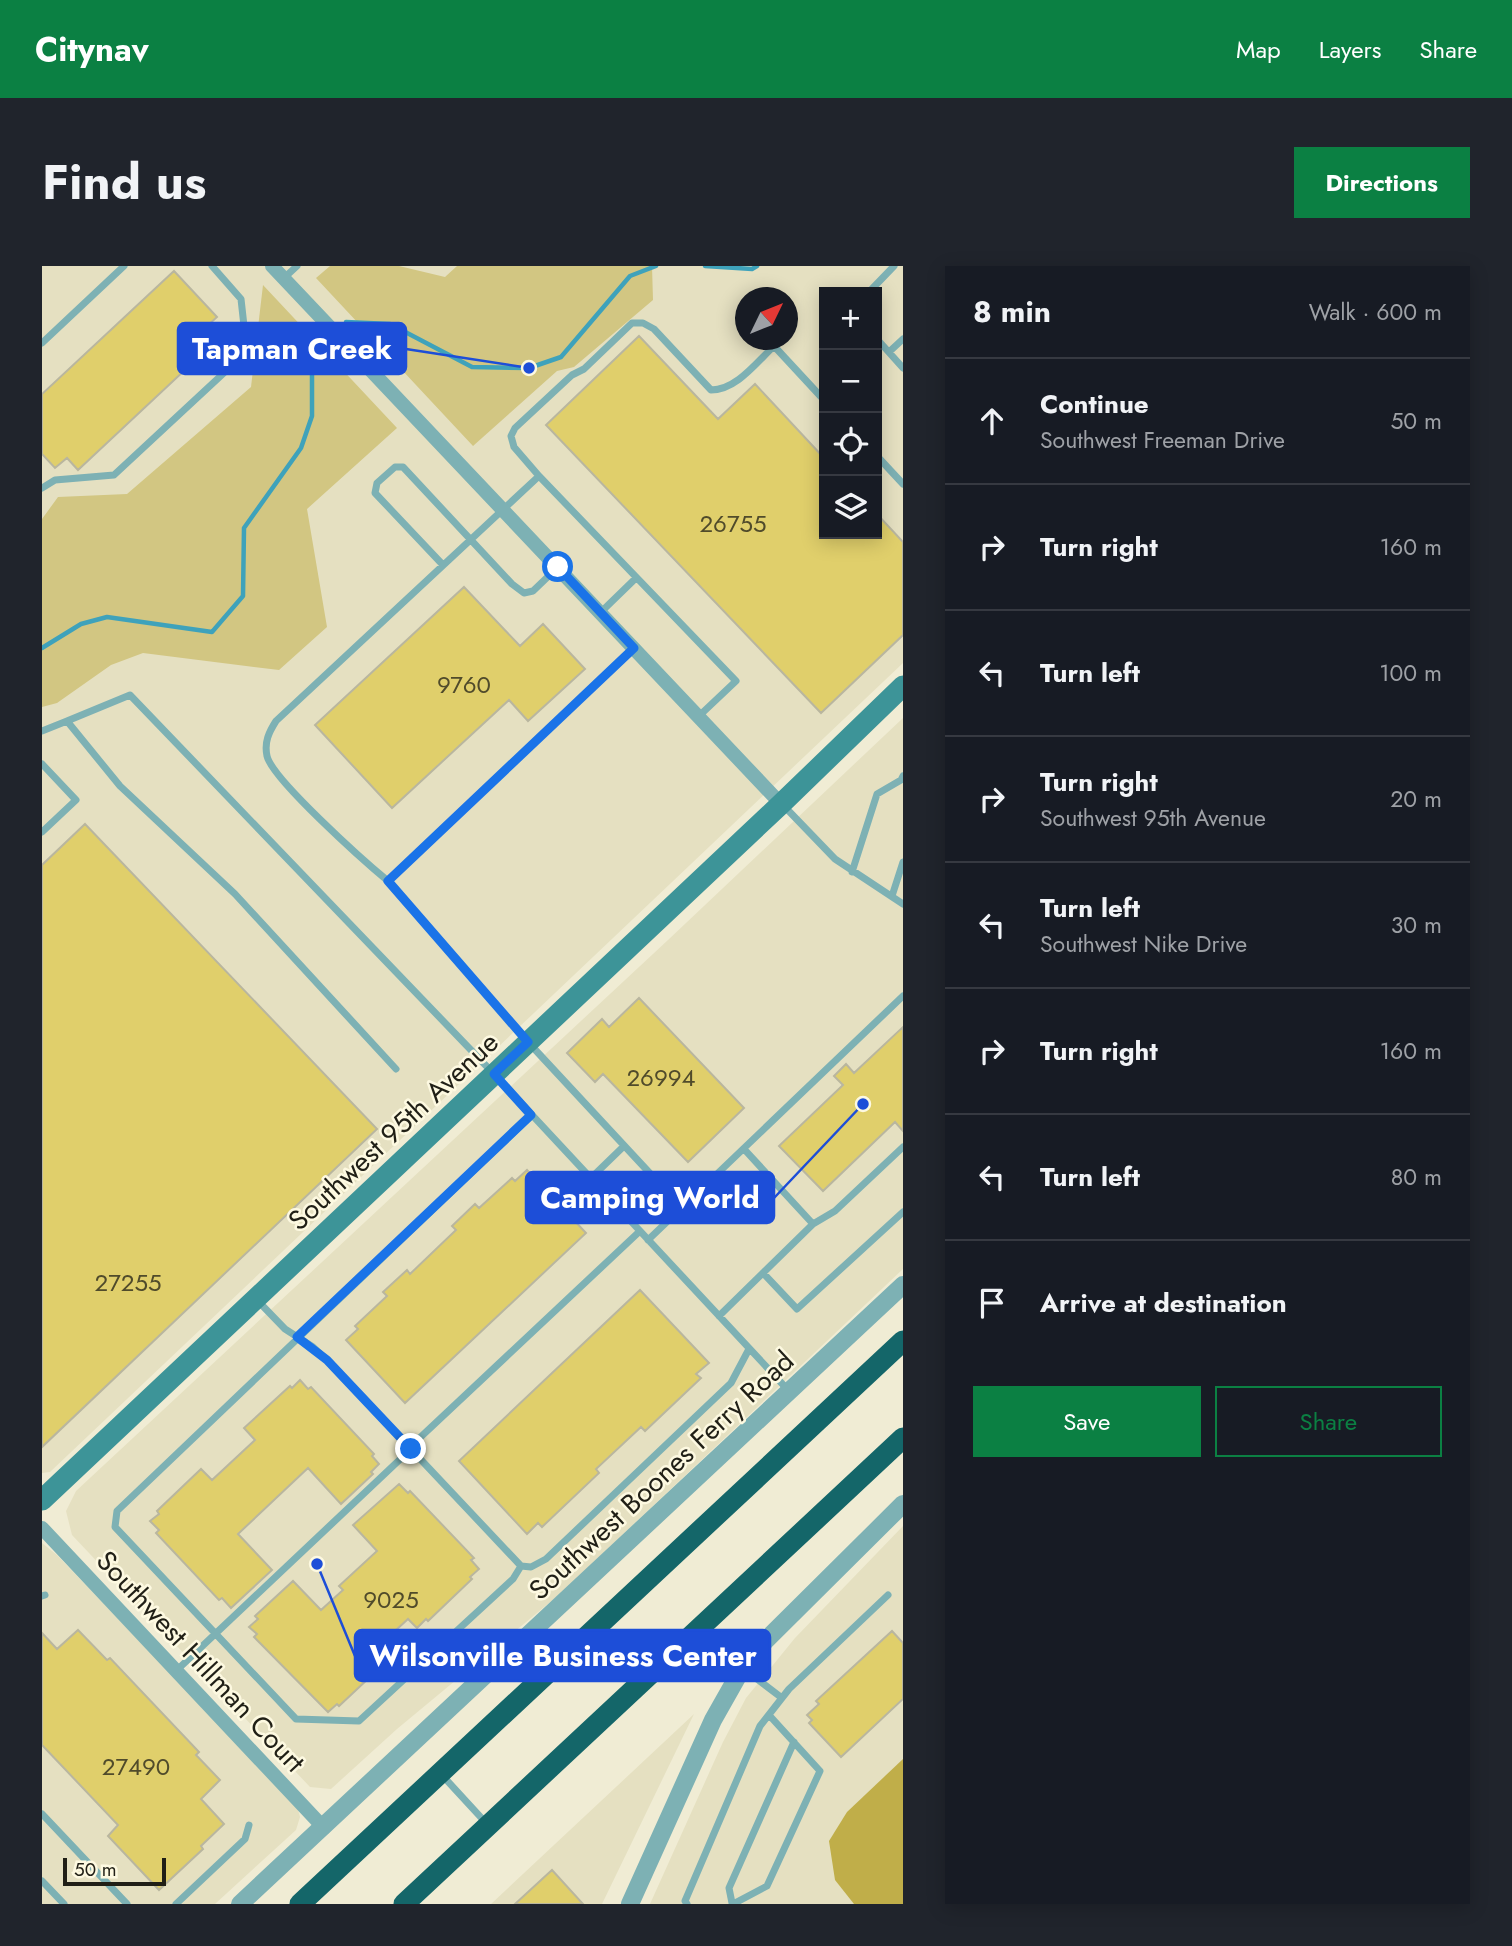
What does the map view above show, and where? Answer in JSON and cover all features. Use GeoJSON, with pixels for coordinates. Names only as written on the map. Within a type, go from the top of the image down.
{"type":"FeatureCollection","features":[{"type":"Feature","properties":{"kind":"highway"},"geometry":{"type":"LineString","coordinates":[[300,1904],[903,1342]]}},
{"type":"Feature","properties":{"kind":"highway"},"geometry":{"type":"LineString","coordinates":[[404,1904],[903,1438]]}},
{"type":"Feature","properties":{"kind":"main road","name":"Southwest 95th Avenue"},"geometry":{"type":"LineString","coordinates":[[42,1500],[903,686]]}},
{"type":"Feature","properties":{"kind":"street"},"geometry":{"type":"LineString","coordinates":[[272,266],[781,804]]}},
{"type":"Feature","properties":{"kind":"street","name":"Southwest Boones Ferry Road"},"geometry":{"type":"LineString","coordinates":[[240,1904],[903,1285]]}},
{"type":"Feature","properties":{"kind":"street"},"geometry":{"type":"LineString","coordinates":[[630,1904],[713,1720],[743,1668],[766,1640],[903,1504]]}},
{"type":"Feature","properties":{"kind":"street","name":"Southwest Hillman Court"},"geometry":{"type":"LineString","coordinates":[[42,1528],[324,1828]]}},
{"type":"Feature","properties":{"kind":"lane"},"geometry":{"type":"LineString","coordinates":[[42,343],[124,266]]}},
{"type":"Feature","properties":{"kind":"lane"},"geometry":{"type":"LineString","coordinates":[[42,488],[55,480],[114,475],[240,358],[245,335],[241,299],[212,266]]}},
{"type":"Feature","properties":{"kind":"lane"},"geometry":{"type":"LineString","coordinates":[[284,278],[297,266]]}},
{"type":"Feature","properties":{"kind":"lane"},"geometry":{"type":"LineString","coordinates":[[874,287],[894,266]]}},
{"type":"Feature","properties":{"kind":"lane"},"geometry":{"type":"LineString","coordinates":[[699,716],[736,681],[539,476],[514,447],[511,436],[515,428],[572,375],[584,369],[632,323],[643,323],[654,328],[711,390],[723,390],[735,382],[774,346],[819,395]]}},
{"type":"Feature","properties":{"kind":"lane"},"geometry":{"type":"LineString","coordinates":[[889,352],[903,339]]}},
{"type":"Feature","properties":{"kind":"lane"},"geometry":{"type":"LineString","coordinates":[[882,344],[903,368]]}},
{"type":"Feature","properties":{"kind":"lane"},"geometry":{"type":"LineString","coordinates":[[882,461],[903,484]]}},
{"type":"Feature","properties":{"kind":"lane"},"geometry":{"type":"LineString","coordinates":[[443,565],[375,493],[377,483],[395,467],[403,467],[512,584],[524,593],[533,591],[558,567]]}},
{"type":"Feature","properties":{"kind":"lane"},"geometry":{"type":"LineString","coordinates":[[539,476],[276,720],[267,734],[267,758],[281,778],[360,858],[388,881],[528,1042],[658,1182]]}},
{"type":"Feature","properties":{"kind":"lane"},"geometry":{"type":"LineString","coordinates":[[601,612],[636,578]]}},
{"type":"Feature","properties":{"kind":"lane"},"geometry":{"type":"LineString","coordinates":[[388,881],[634,648]]}},
{"type":"Feature","properties":{"kind":"lane"},"geometry":{"type":"LineString","coordinates":[[42,731],[130,695],[494,1074],[789,1391]]}},
{"type":"Feature","properties":{"kind":"lane"},"geometry":{"type":"LineString","coordinates":[[68,721],[120,786],[235,894],[396,1069]]}},
{"type":"Feature","properties":{"kind":"lane"},"geometry":{"type":"LineString","coordinates":[[42,764],[76,800],[42,832]]}},
{"type":"Feature","properties":{"kind":"lane"},"geometry":{"type":"LineString","coordinates":[[852,872],[877,793],[902,779]]}},
{"type":"Feature","properties":{"kind":"lane"},"geometry":{"type":"LineString","coordinates":[[781,804],[835,859],[903,904]]}},
{"type":"Feature","properties":{"kind":"lane"},"geometry":{"type":"LineString","coordinates":[[892,896],[903,862]]}},
{"type":"Feature","properties":{"kind":"lane"},"geometry":{"type":"LineString","coordinates":[[648,1240],[903,996]]}},
{"type":"Feature","properties":{"kind":"lane"},"geometry":{"type":"LineString","coordinates":[[521,1566],[513,1579],[359,1721],[296,1719],[115,1527],[117,1511],[531,1115]]}},
{"type":"Feature","properties":{"kind":"lane"},"geometry":{"type":"LineString","coordinates":[[591,1178],[624,1146]]}},
{"type":"Feature","properties":{"kind":"lane"},"geometry":{"type":"LineString","coordinates":[[719,1315],[813,1223],[835,1211],[903,1147]]}},
{"type":"Feature","properties":{"kind":"lane"},"geometry":{"type":"LineString","coordinates":[[744,1149],[813,1223]]}},
{"type":"Feature","properties":{"kind":"lane"},"geometry":{"type":"LineString","coordinates":[[763,1273],[797,1309],[903,1212]]}},
{"type":"Feature","properties":{"kind":"lane"},"geometry":{"type":"LineString","coordinates":[[177,1670],[640,1231]]}},
{"type":"Feature","properties":{"kind":"lane"},"geometry":{"type":"LineString","coordinates":[[256,1299],[285,1329],[327,1360],[521,1566],[531,1567],[546,1559],[634,1476],[731,1383],[749,1349]]}},
{"type":"Feature","properties":{"kind":"lane"},"geometry":{"type":"LineString","coordinates":[[687,1904],[685,1901],[755,1739],[769,1715],[782,1698],[888,1595]]}},
{"type":"Feature","properties":{"kind":"lane"},"geometry":{"type":"LineString","coordinates":[[743,1668],[782,1698]]}},
{"type":"Feature","properties":{"kind":"lane"},"geometry":{"type":"LineString","coordinates":[[769,1715],[794,1742],[820,1771],[767,1886],[732,1903],[729,1888],[794,1742]]}},
{"type":"Feature","properties":{"kind":"lane"},"geometry":{"type":"LineString","coordinates":[[440,1774],[488,1826]]}},
{"type":"Feature","properties":{"kind":"lane"},"geometry":{"type":"LineString","coordinates":[[42,1814],[127,1904]]}},
{"type":"Feature","properties":{"kind":"lane"},"geometry":{"type":"LineString","coordinates":[[176,1904],[245,1839],[249,1825]]}},
{"type":"Feature","properties":{"kind":"lane"},"geometry":{"type":"LineString","coordinates":[[42,1881],[64,1904]]}},
{"type":"Feature","properties":{"kind":"shaded area"},"geometry":{"type":"Polygon","coordinates":[[[42,266],[903,266],[903,663],[50,1472],[42,1473],[42,266]]]}},
{"type":"Feature","properties":{"kind":"shaded area"},"geometry":{"type":"Polygon","coordinates":[[[330,266],[399,266],[445,277],[457,266],[652,266],[653,300],[574,367],[557,371],[473,446],[316,278],[330,266]]]}},
{"type":"Feature","properties":{"kind":"shaded area"},"geometry":{"type":"Polygon","coordinates":[[[263,285],[397,428],[307,509],[327,627],[279,670],[143,653],[111,665],[57,703],[42,707],[42,519],[58,497],[127,494],[251,387],[263,285]]]}},
{"type":"Feature","properties":{"kind":"shaded area"},"geometry":{"type":"Polygon","coordinates":[[[903,718],[903,1269],[561,1593],[397,1729],[331,1789],[310,1787],[72,1535],[66,1511],[76,1491],[903,718]]]}},
{"type":"Feature","properties":{"kind":"shaded area"},"geometry":{"type":"Polygon","coordinates":[[[903,1526],[903,1904],[650,1904],[723,1742],[746,1698],[795,1638],[903,1526]]]}},
{"type":"Feature","properties":{"kind":"shaded area"},"geometry":{"type":"Polygon","coordinates":[[[42,1543],[57,1555],[297,1806],[300,1817],[296,1830],[215,1904],[42,1904],[42,1543]]]}},
{"type":"Feature","properties":{"kind":"shaded area"},"geometry":{"type":"Polygon","coordinates":[[[694,1714],[602,1904],[491,1904],[694,1714]]]}},
{"type":"Feature","properties":{"kind":"shaded area"},"geometry":{"type":"Polygon","coordinates":[[[903,1759],[903,1904],[854,1904],[835,1880],[829,1841],[847,1812],[903,1759]]]}},
{"type":"Feature","properties":{"kind":"building"},"geometry":{"type":"Polygon","coordinates":[[[174,271],[217,317],[206,327],[218,339],[78,470],[67,458],[55,468],[42,454],[42,394],[174,271]]]}},
{"type":"Feature","properties":{"kind":"building"},"geometry":{"type":"Polygon","coordinates":[[[639,336],[718,419],[755,384],[819,453],[819,539],[882,539],[882,519],[903,542],[903,635],[821,713],[546,425],[639,336]]]}},
{"type":"Feature","properties":{"kind":"building"},"geometry":{"type":"Polygon","coordinates":[[[464,587],[520,646],[543,624],[585,669],[528,721],[509,700],[392,808],[315,725],[464,587]]]}},
{"type":"Feature","properties":{"kind":"building"},"geometry":{"type":"Polygon","coordinates":[[[85,824],[377,1129],[42,1447],[42,865],[85,824]]]}},
{"type":"Feature","properties":{"kind":"building"},"geometry":{"type":"Polygon","coordinates":[[[639,998],[744,1108],[688,1162],[603,1074],[595,1082],[567,1053],[602,1019],[609,1027],[639,998]]]}},
{"type":"Feature","properties":{"kind":"building"},"geometry":{"type":"Polygon","coordinates":[[[903,1027],[903,1131],[895,1122],[823,1191],[779,1146],[843,1085],[834,1076],[846,1064],[854,1073],[903,1027]]]}},
{"type":"Feature","properties":{"kind":"building"},"geometry":{"type":"Polygon","coordinates":[[[527,1170],[586,1233],[405,1403],[346,1340],[358,1329],[355,1326],[387,1296],[383,1292],[407,1270],[410,1274],[456,1230],[452,1226],[475,1204],[479,1208],[512,1178],[515,1181],[527,1170]]]}},
{"type":"Feature","properties":{"kind":"building"},"geometry":{"type":"Polygon","coordinates":[[[640,1290],[709,1363],[696,1374],[701,1378],[645,1431],[641,1427],[596,1469],[599,1473],[542,1527],[538,1523],[527,1534],[459,1461],[640,1290]]]}},
{"type":"Feature","properties":{"kind":"building"},"geometry":{"type":"Polygon","coordinates":[[[300,1380],[308,1389],[311,1387],[374,1454],[372,1456],[379,1464],[371,1472],[373,1474],[341,1504],[308,1468],[238,1534],[272,1570],[231,1608],[222,1598],[219,1600],[156,1533],[159,1530],[150,1521],[201,1469],[212,1480],[255,1440],[244,1428],[300,1380]]]}},
{"type":"Feature","properties":{"kind":"building"},"geometry":{"type":"Polygon","coordinates":[[[399,1484],[408,1493],[410,1491],[474,1558],[471,1560],[479,1569],[428,1621],[426,1619],[417,1628],[408,1619],[382,1643],[390,1652],[382,1660],[385,1663],[339,1706],[337,1704],[328,1712],[254,1637],[257,1634],[249,1627],[258,1619],[255,1616],[293,1581],[321,1610],[343,1590],[339,1586],[377,1551],[353,1525],[399,1484]]]}},
{"type":"Feature","properties":{"kind":"building"},"geometry":{"type":"Polygon","coordinates":[[[78,1630],[107,1660],[110,1658],[199,1752],[196,1755],[220,1780],[201,1799],[224,1824],[201,1846],[203,1849],[159,1890],[108,1836],[118,1825],[42,1745],[42,1633],[57,1649],[78,1630]]]}},
{"type":"Feature","properties":{"kind":"building"},"geometry":{"type":"Polygon","coordinates":[[[892,1631],[903,1643],[903,1699],[841,1757],[809,1723],[812,1720],[807,1715],[819,1704],[816,1701],[892,1631]]]}},
{"type":"Feature","properties":{"kind":"building"},"geometry":{"type":"Polygon","coordinates":[[[552,1870],[583,1904],[515,1904],[552,1870]]]}},
{"type":"Feature","properties":{"kind":"waterway"},"geometry":{"type":"LineString","coordinates":[[346,322],[390,324],[472,367],[529,368],[561,357],[630,276],[656,266]]}},
{"type":"Feature","properties":{"kind":"waterway"},"geometry":{"type":"LineString","coordinates":[[705,266],[752,269],[757,266]]}},
{"type":"Feature","properties":{"kind":"waterway"},"geometry":{"type":"LineString","coordinates":[[42,648],[81,624],[107,617],[212,632],[243,596],[244,528],[301,448],[312,416],[312,362],[322,342]]}},
{"type":"Feature","properties":{"kind":"place","name":"Tapman Creek"},"geometry":{"type":"Point","coordinates":[529,368]}},
{"type":"Feature","properties":{"kind":"place","name":"Camping World"},"geometry":{"type":"Point","coordinates":[863,1104]}},
{"type":"Feature","properties":{"kind":"place","name":"Wilsonville Business Center"},"geometry":{"type":"Point","coordinates":[317,1564]}},
{"type":"Feature","properties":{"kind":"route"},"geometry":{"type":"LineString","coordinates":[[411,1449],[327,1360],[297,1337],[531,1115],[494,1074],[528,1042],[388,881],[634,648],[558,567]]}}]}
